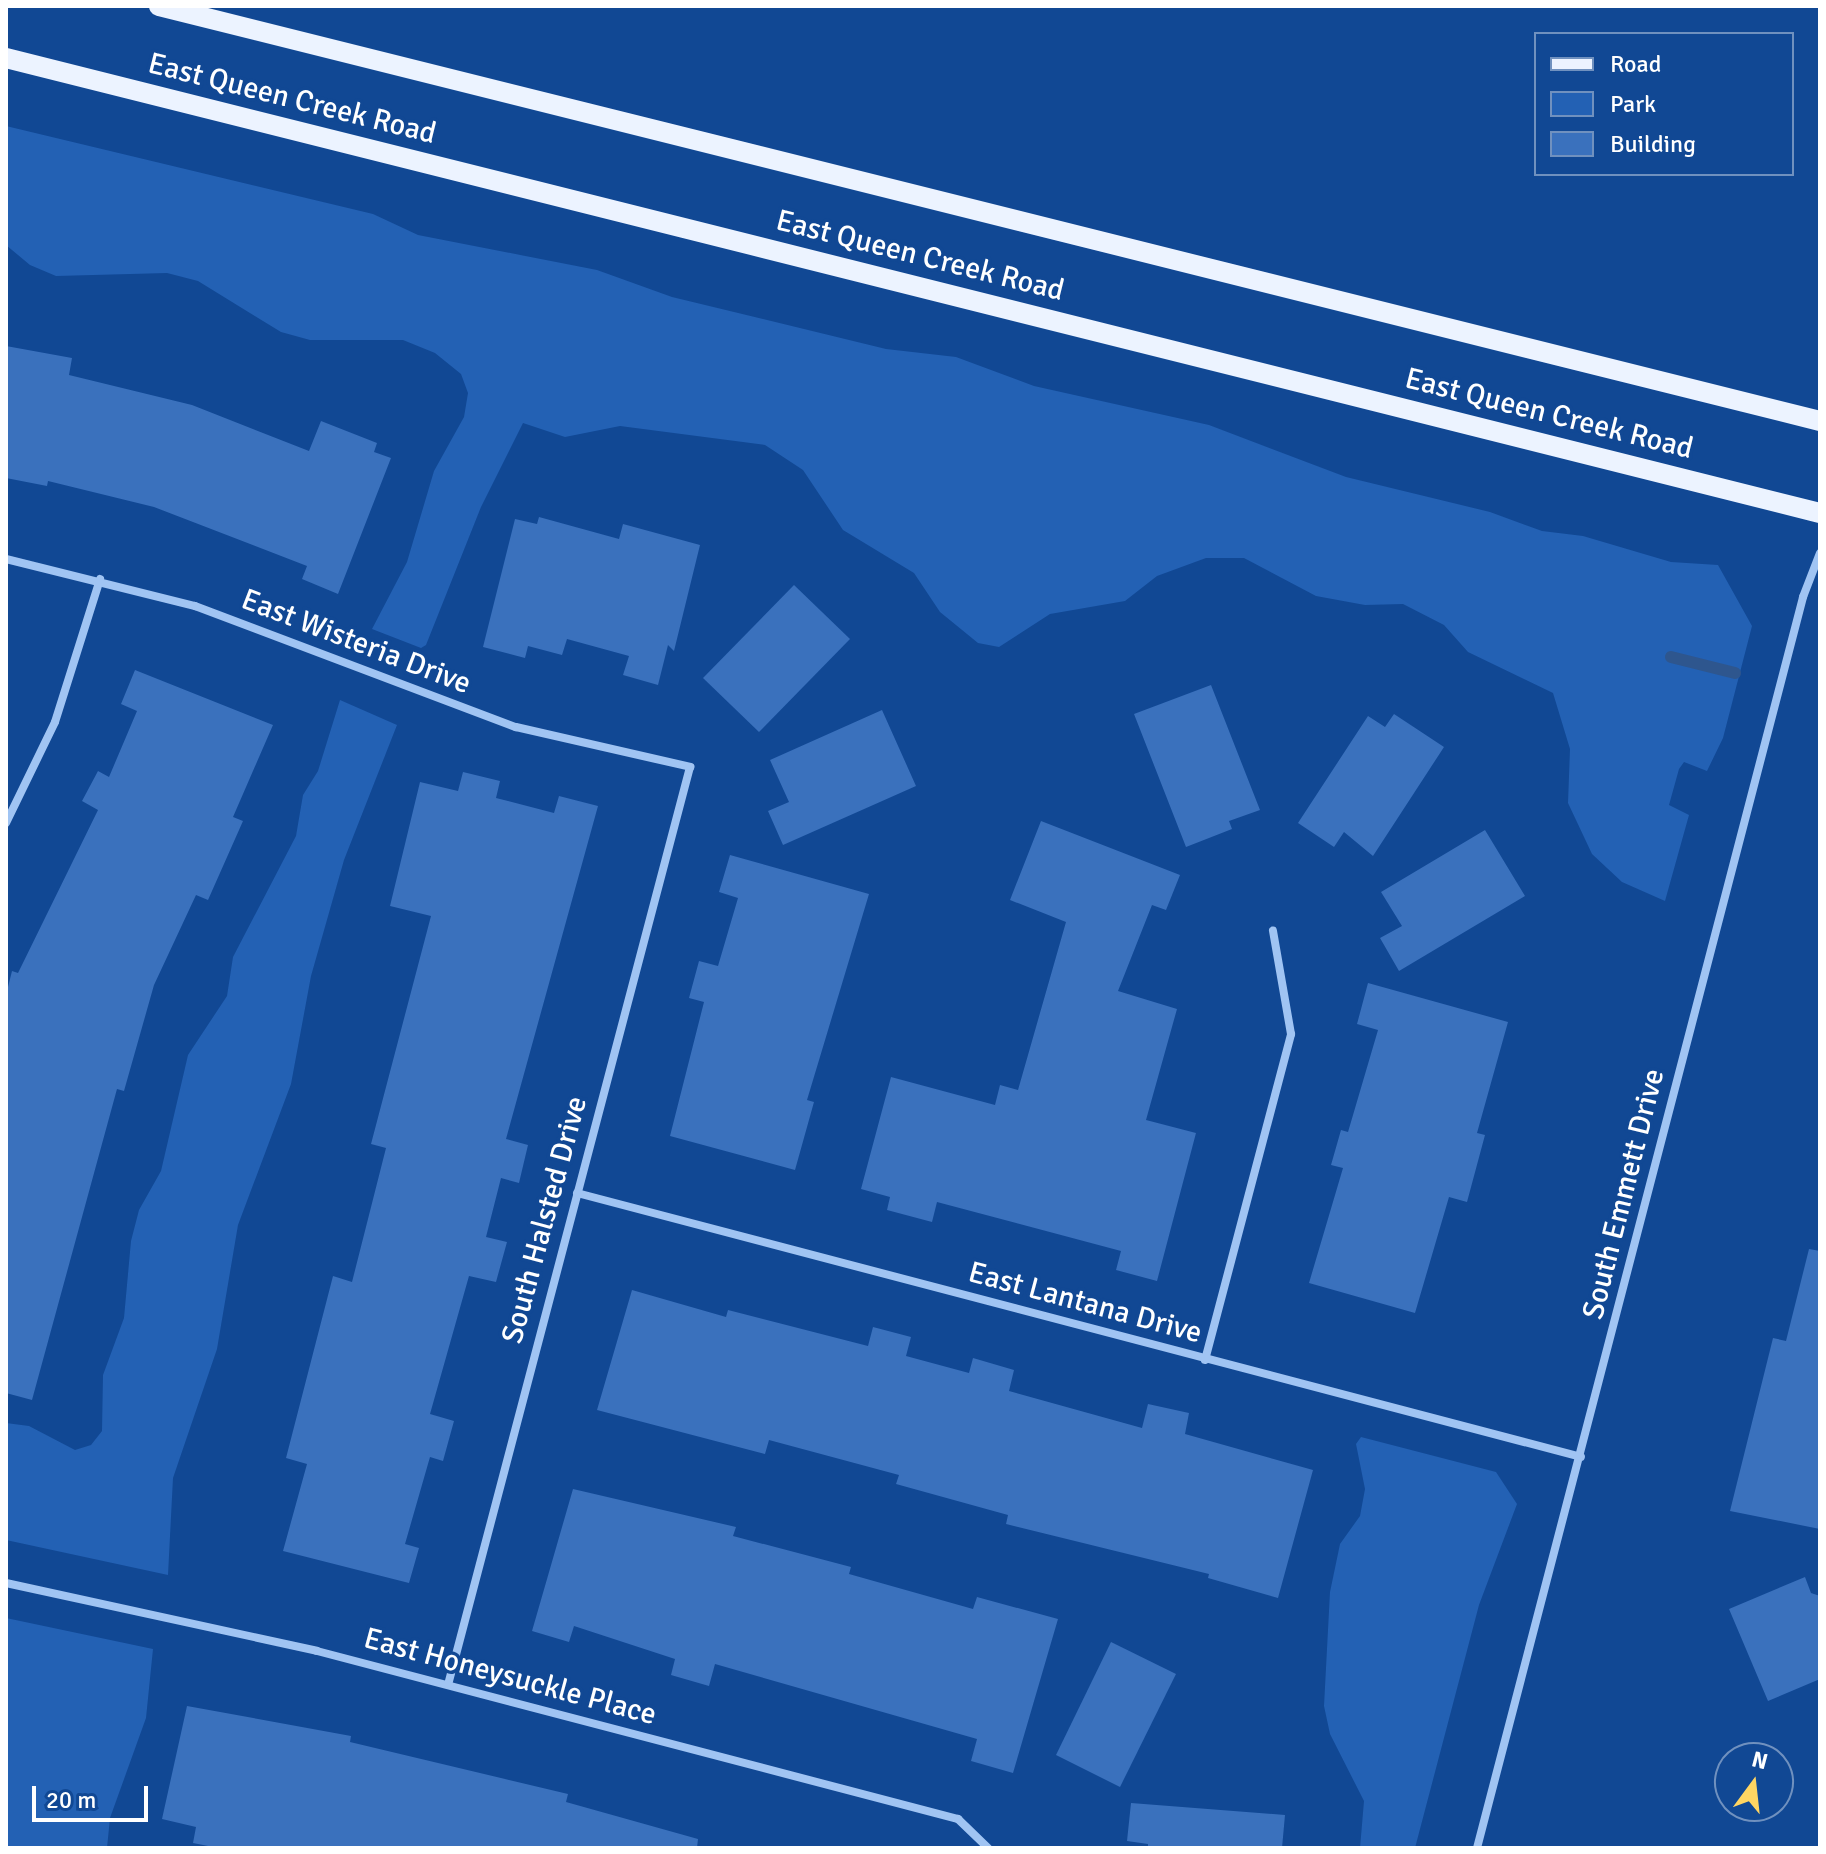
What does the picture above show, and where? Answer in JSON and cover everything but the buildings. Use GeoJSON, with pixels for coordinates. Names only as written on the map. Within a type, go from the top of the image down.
{"type":"FeatureCollection","features":[{"type":"Feature","properties":{"kind":"main road","name":"East Queen Creek Road"},"geometry":{"type":"LineString","coordinates":[[159,6],[1820,421]]}},
{"type":"Feature","properties":{"kind":"main road","name":"East Queen Creek Road"},"geometry":{"type":"LineString","coordinates":[[6,58],[1820,513]]}},
{"type":"Feature","properties":{"kind":"street","name":"South Emmett Drive"},"geometry":{"type":"LineString","coordinates":[[1477,1848],[1803,597],[1820,553]]}},
{"type":"Feature","properties":{"kind":"street","name":"East Wisteria Drive"},"geometry":{"type":"LineString","coordinates":[[6,559],[100,579],[195,606],[516,727],[690,767]]}},
{"type":"Feature","properties":{"kind":"street"},"geometry":{"type":"LineString","coordinates":[[6,823],[55,722],[100,579]]}},
{"type":"Feature","properties":{"kind":"street","name":"South Halsted Drive"},"geometry":{"type":"LineString","coordinates":[[448,1685],[690,767]]}},
{"type":"Feature","properties":{"kind":"street"},"geometry":{"type":"LineString","coordinates":[[1205,1360],[1291,1034],[1273,931]]}},
{"type":"Feature","properties":{"kind":"street","name":"East Lantana Drive"},"geometry":{"type":"LineString","coordinates":[[577,1193],[1581,1457]]}},
{"type":"Feature","properties":{"kind":"street","name":"East Honeysuckle Place"},"geometry":{"type":"LineString","coordinates":[[6,1583],[448,1685],[958,1819],[988,1848]]}},
{"type":"Feature","properties":{"kind":"green space"},"geometry":{"type":"Polygon","coordinates":[[[6,126],[373,214],[418,235],[597,270],[672,297],[886,349],[956,357],[1034,386],[1209,425],[1346,477],[1490,512],[1542,531],[1583,536],[1671,562],[1718,565],[1752,626],[1723,738],[1707,771],[1684,762],[1679,769],[1669,805],[1689,815],[1665,901],[1622,882],[1592,854],[1568,803],[1570,749],[1553,693],[1468,652],[1444,625],[1403,604],[1365,605],[1316,596],[1244,558],[1206,558],[1157,576],[1125,601],[1050,614],[999,647],[978,643],[940,612],[914,573],[843,530],[803,470],[765,445],[620,426],[565,437],[523,423],[481,507],[426,645],[421,648],[372,629],[407,562],[434,471],[464,417],[468,393],[461,374],[435,353],[403,340],[310,340],[281,332],[198,281],[167,273],[56,276],[30,265],[6,245],[6,126]]]}},
{"type":"Feature","properties":{"kind":"green space"},"geometry":{"type":"Polygon","coordinates":[[[340,700],[397,725],[344,860],[311,976],[291,1084],[238,1225],[217,1349],[173,1478],[168,1575],[6,1540],[6,1423],[29,1426],[75,1450],[91,1445],[102,1431],[103,1375],[124,1318],[131,1241],[139,1210],[161,1171],[188,1055],[227,996],[233,957],[296,836],[303,795],[318,771],[340,700]]]}},
{"type":"Feature","properties":{"kind":"green space"},"geometry":{"type":"Polygon","coordinates":[[[1361,1437],[1496,1472],[1517,1504],[1479,1605],[1415,1848],[1360,1848],[1364,1801],[1330,1734],[1324,1706],[1330,1592],[1340,1544],[1360,1516],[1365,1489],[1356,1444],[1361,1437]]]}},
{"type":"Feature","properties":{"kind":"green space"},"geometry":{"type":"Polygon","coordinates":[[[6,1618],[153,1649],[146,1718],[110,1818],[107,1848],[6,1848],[6,1618]]]}},
{"type":"Feature","properties":{"kind":"waterway"},"geometry":{"type":"LineString","coordinates":[[1671,657],[1735,673]]}}]}
